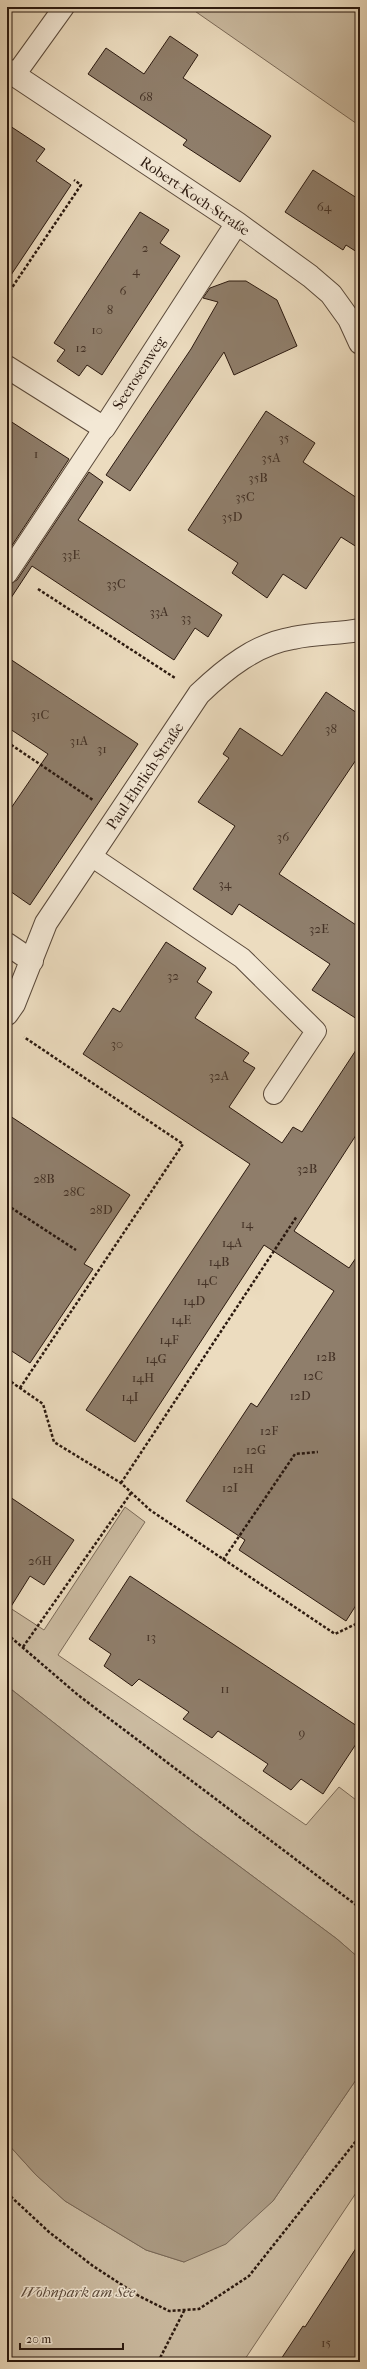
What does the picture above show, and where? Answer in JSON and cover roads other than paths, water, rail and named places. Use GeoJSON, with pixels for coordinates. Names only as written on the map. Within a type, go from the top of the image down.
{"type":"FeatureCollection","features":[{"type":"Feature","properties":{"kind":"street","name":"Robert-Koch-Straße"},"geometry":{"type":"LineString","coordinates":[[11,73],[237,223],[310,276],[331,294],[349,319],[360,343]]}},
{"type":"Feature","properties":{"kind":"street","name":"Seerosenweg"},"geometry":{"type":"LineString","coordinates":[[104,428],[237,223]]}},
{"type":"Feature","properties":{"kind":"street"},"geometry":{"type":"LineString","coordinates":[[7,367],[104,428]]}},
{"type":"Feature","properties":{"kind":"street","name":"Paul-Ehrlich-Straße"},"geometry":{"type":"LineString","coordinates":[[7,1014],[14,1004],[46,923],[199,694],[232,665],[256,651],[291,638],[360,630]]}},
{"type":"Feature","properties":{"kind":"street"},"geometry":{"type":"LineString","coordinates":[[7,944],[32,961]]}},
{"type":"Feature","properties":{"kind":"lane"},"geometry":{"type":"LineString","coordinates":[[11,73],[64,7]]}},
{"type":"Feature","properties":{"kind":"lane"},"geometry":{"type":"LineString","coordinates":[[7,574],[104,428]]}},
{"type":"Feature","properties":{"kind":"lane"},"geometry":{"type":"LineString","coordinates":[[91,856],[242,958],[316,1031],[274,1094]]}},
{"type":"Feature","properties":{"kind":"park label","name":"Wohnpark am See"},"geometry":{"type":"Point","coordinates":[78,2292]}}]}
